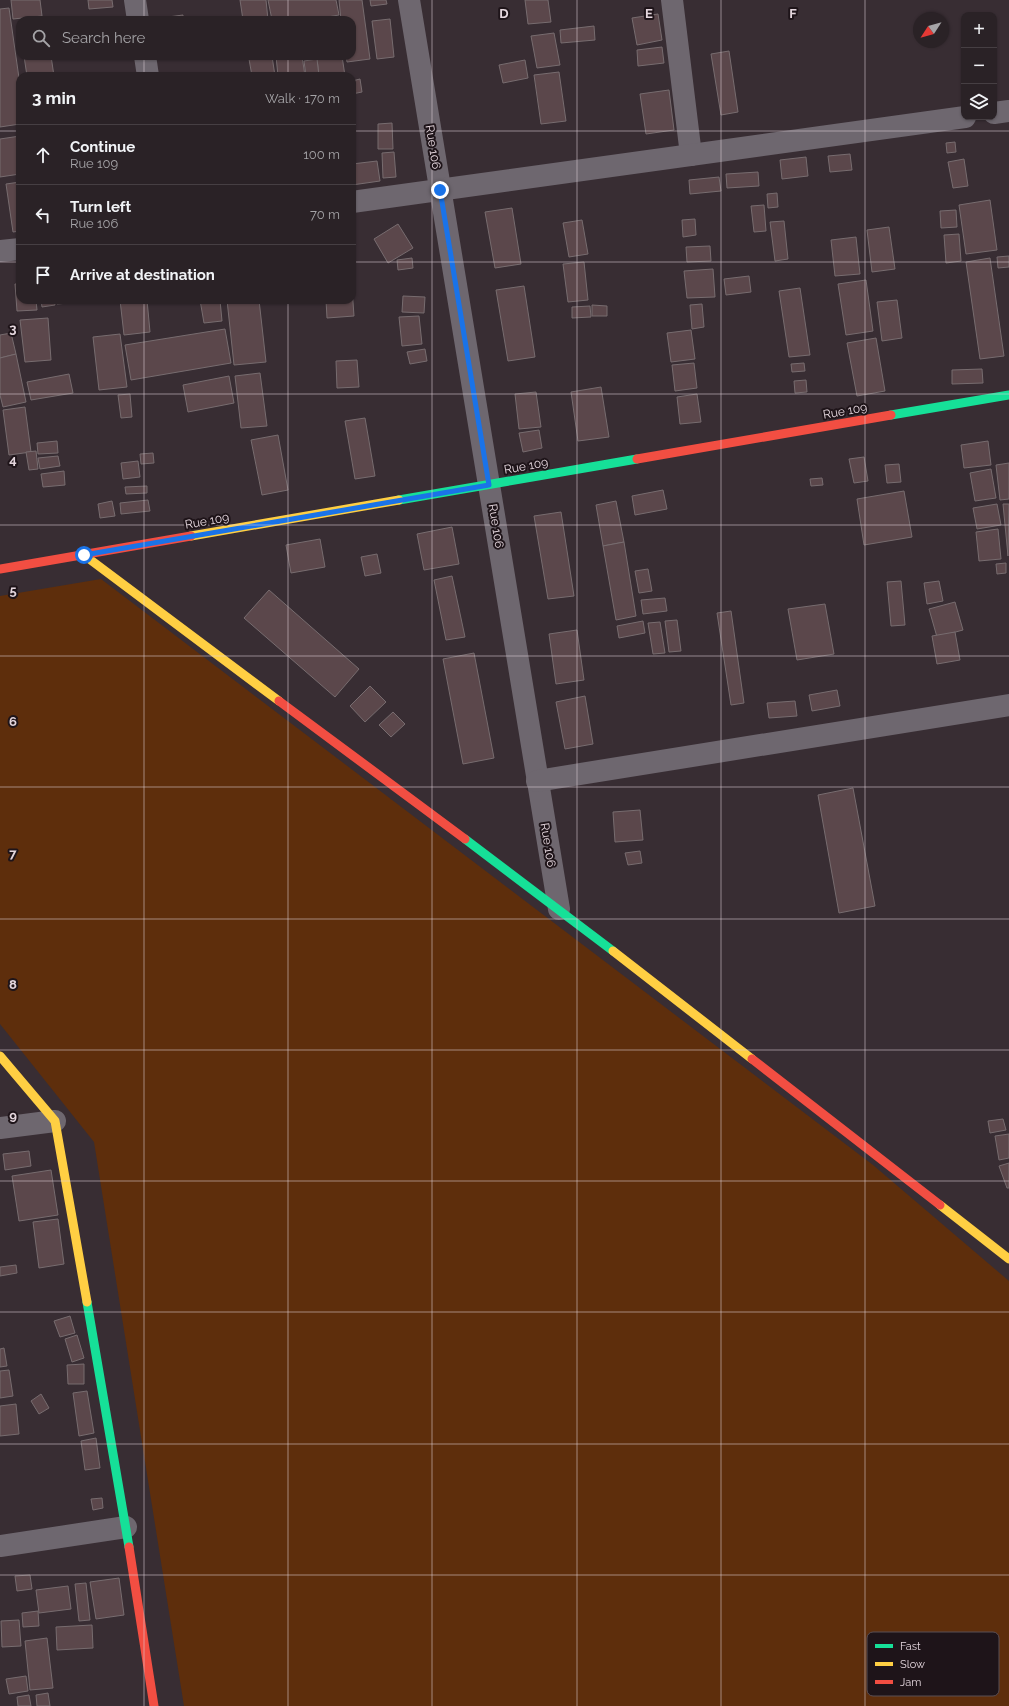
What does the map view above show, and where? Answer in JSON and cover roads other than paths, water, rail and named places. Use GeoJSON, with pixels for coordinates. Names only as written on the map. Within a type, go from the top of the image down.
{"type":"FeatureCollection","features":[{"type":"Feature","properties":{"kind":"street"},"geometry":{"type":"LineString","coordinates":[[135,0],[137,16]]}},
{"type":"Feature","properties":{"kind":"street","name":"Rue 106"},"geometry":{"type":"LineString","coordinates":[[409,0],[559,909]]}},
{"type":"Feature","properties":{"kind":"street"},"geometry":{"type":"LineString","coordinates":[[672,0],[691,155]]}},
{"type":"Feature","properties":{"kind":"street"},"geometry":{"type":"LineString","coordinates":[[146,60],[147,72]]}},
{"type":"Feature","properties":{"kind":"street"},"geometry":{"type":"LineString","coordinates":[[997,113],[1009,111]]}},
{"type":"Feature","properties":{"kind":"street"},"geometry":{"type":"LineString","coordinates":[[356,201],[961,118]]}},
{"type":"Feature","properties":{"kind":"street"},"geometry":{"type":"LineString","coordinates":[[0,251],[16,249]]}},
{"type":"Feature","properties":{"kind":"street","name":"Rue 109"},"geometry":{"type":"LineString","coordinates":[[0,569],[1009,395]]}},
{"type":"Feature","properties":{"kind":"street"},"geometry":{"type":"LineString","coordinates":[[84,555],[559,909],[1009,1259]]}},
{"type":"Feature","properties":{"kind":"street"},"geometry":{"type":"LineString","coordinates":[[537,781],[1009,705]]}},
{"type":"Feature","properties":{"kind":"street"},"geometry":{"type":"LineString","coordinates":[[0,1056],[55,1121],[126,1527],[154,1706]]}},
{"type":"Feature","properties":{"kind":"street"},"geometry":{"type":"LineString","coordinates":[[0,1128],[55,1121]]}},
{"type":"Feature","properties":{"kind":"street"},"geometry":{"type":"LineString","coordinates":[[0,1546],[126,1527]]}}]}
